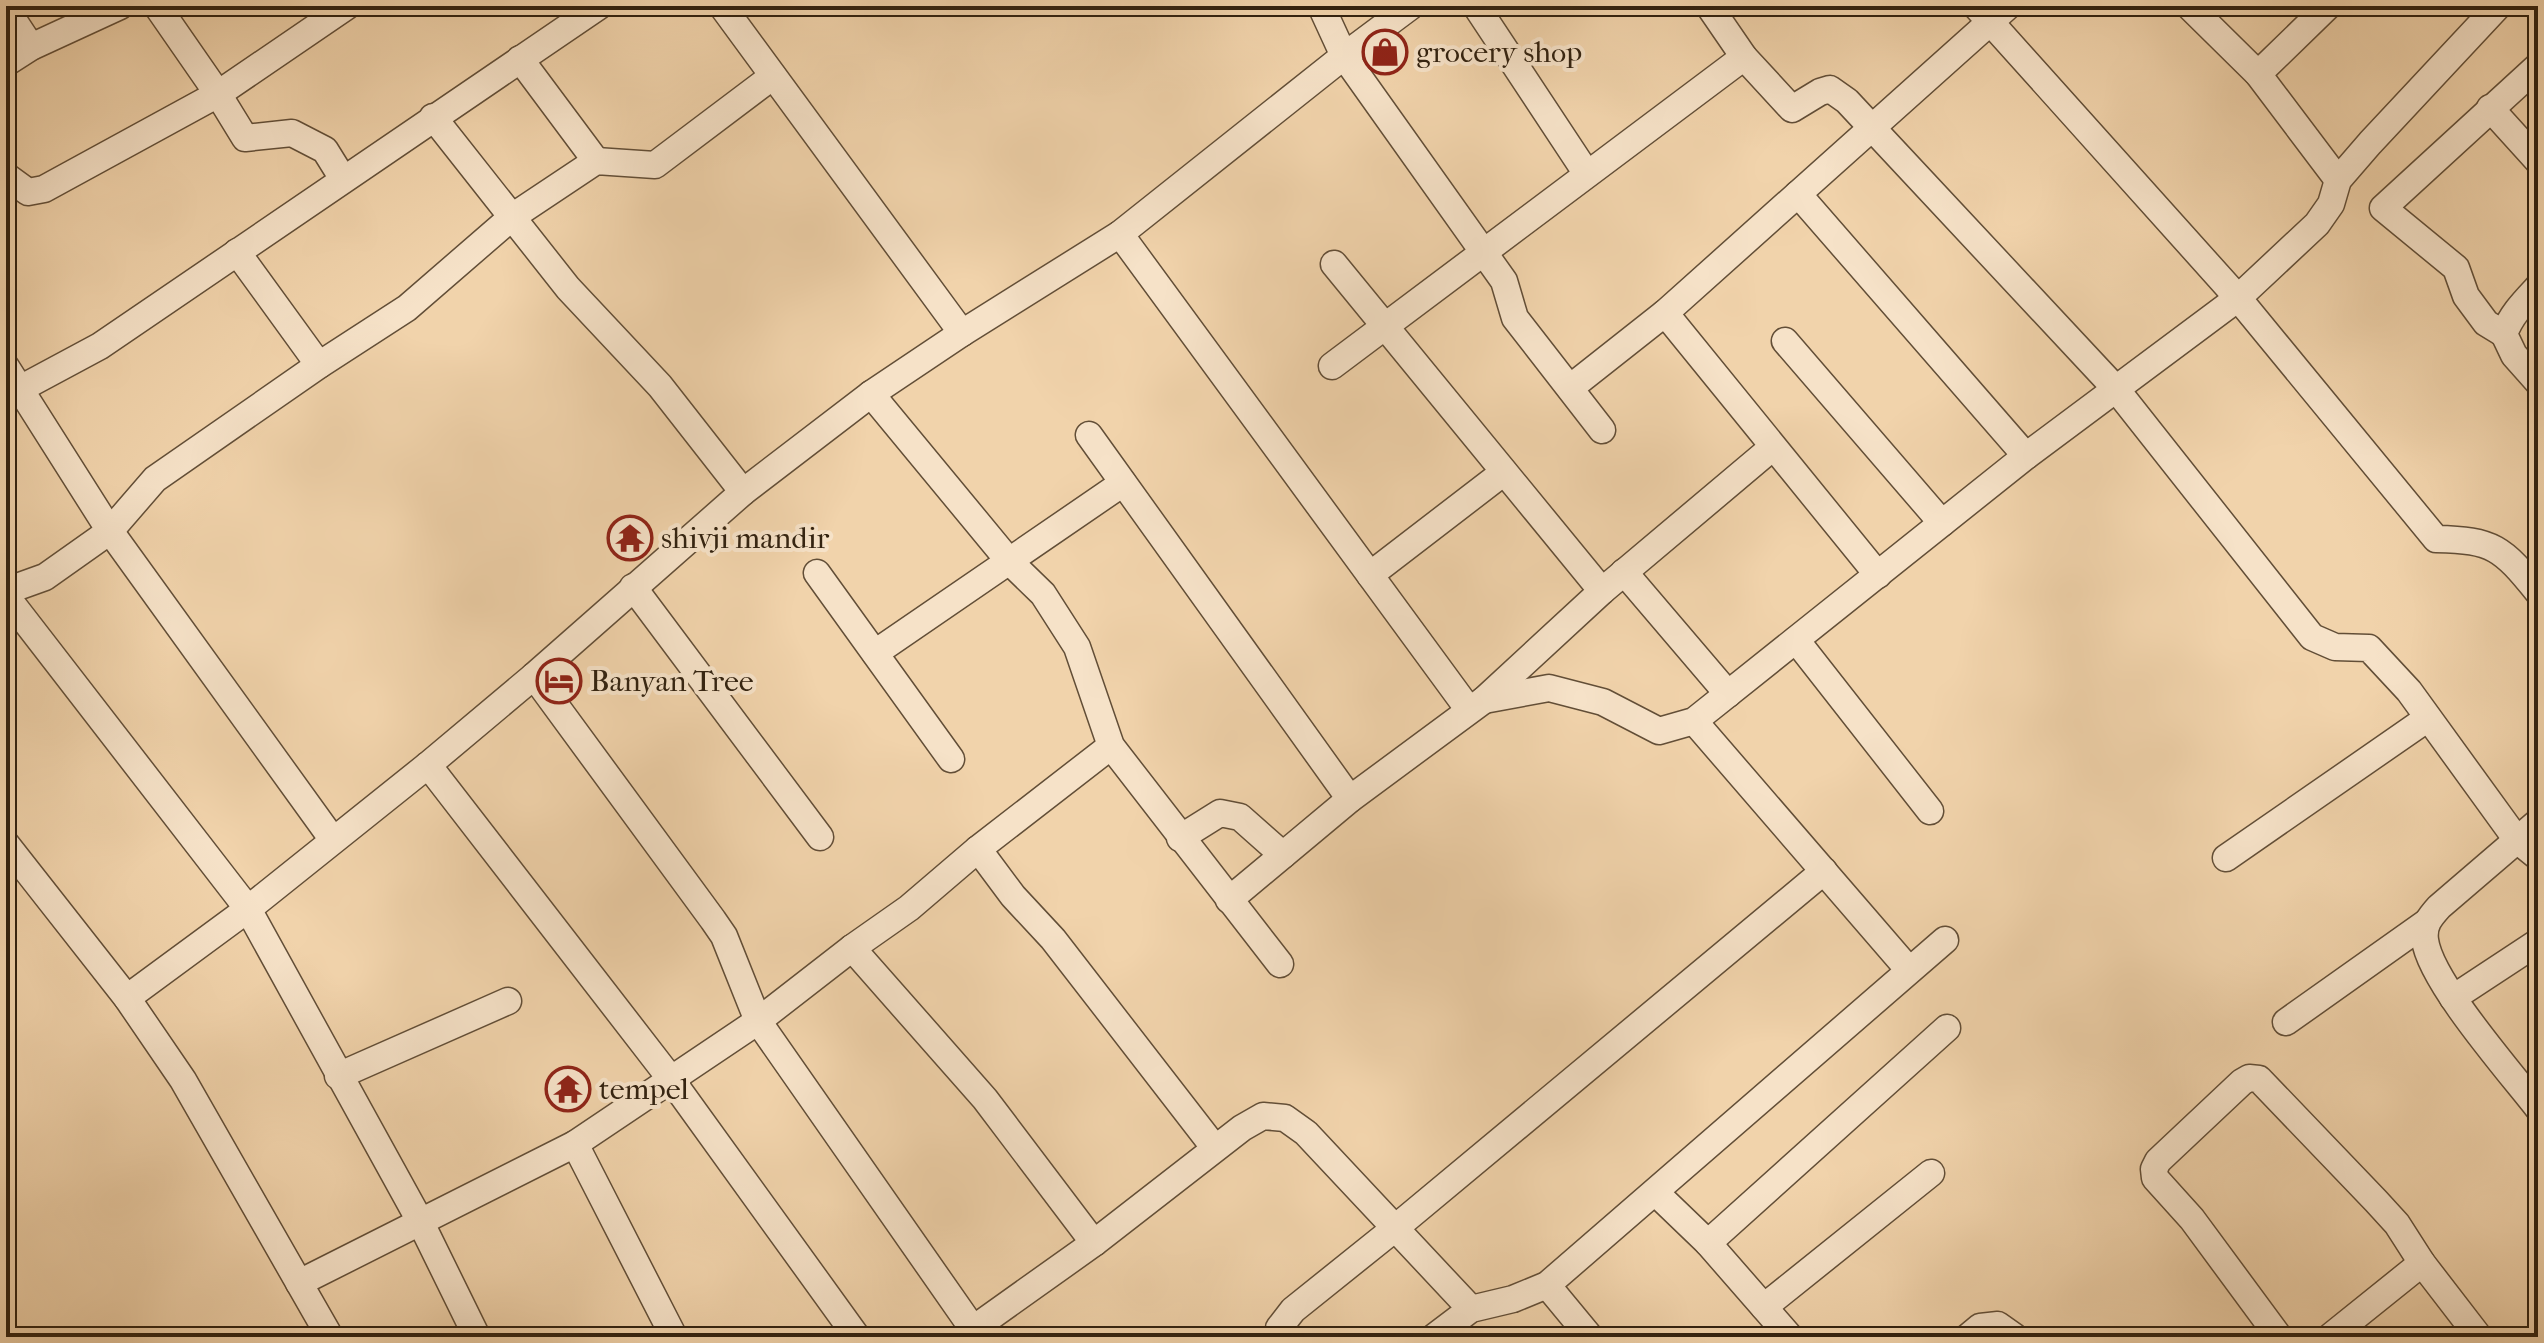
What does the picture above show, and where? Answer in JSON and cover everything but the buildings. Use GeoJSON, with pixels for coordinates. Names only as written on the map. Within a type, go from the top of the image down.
{"type":"FeatureCollection","features":[{"type":"Feature","properties":{"kind":"street"},"geometry":{"type":"LineString","coordinates":[[6,63],[31,47],[120,6]]}},
{"type":"Feature","properties":{"kind":"street"},"geometry":{"type":"LineString","coordinates":[[157,6],[245,138],[292,133],[325,150],[343,179]]}},
{"type":"Feature","properties":{"kind":"street"},"geometry":{"type":"LineString","coordinates":[[6,176],[28,192],[44,189],[218,94],[347,6]]}},
{"type":"Feature","properties":{"kind":"street"},"geometry":{"type":"LineString","coordinates":[[333,840],[110,531],[12,379],[100,346],[599,6]]}},
{"type":"Feature","properties":{"kind":"street"},"geometry":{"type":"LineString","coordinates":[[722,6],[962,333]]}},
{"type":"Feature","properties":{"kind":"street"},"geometry":{"type":"LineString","coordinates":[[1321,6],[1344,56],[1504,281],[1515,318],[1602,430]]}},
{"type":"Feature","properties":{"kind":"street"},"geometry":{"type":"LineString","coordinates":[[127,998],[248,909],[428,765],[743,492],[871,394],[1120,234],[1411,6]]}},
{"type":"Feature","properties":{"kind":"street"},"geometry":{"type":"LineString","coordinates":[[1476,6],[1587,174]]}},
{"type":"Feature","properties":{"kind":"street"},"geometry":{"type":"LineString","coordinates":[[1709,6],[1744,57],[1792,109],[1830,89],[1847,101],[2116,389],[2312,637],[2335,647],[2369,648],[2409,691],[2517,840],[2538,857]]}},
{"type":"Feature","properties":{"kind":"street"},"geometry":{"type":"LineString","coordinates":[[2189,6],[2258,74],[2338,180]]}},
{"type":"Feature","properties":{"kind":"street"},"geometry":{"type":"LineString","coordinates":[[2258,74],[2328,6]]}},
{"type":"Feature","properties":{"kind":"street"},"geometry":{"type":"LineString","coordinates":[[1476,705],[1549,688],[1603,702],[1659,731],[1694,721],[2026,456],[2238,298],[2317,224],[2331,204],[2338,180],[2498,6]]}},
{"type":"Feature","properties":{"kind":"street"},"geometry":{"type":"LineString","coordinates":[[6,9],[31,47]]}},
{"type":"Feature","properties":{"kind":"street"},"geometry":{"type":"LineString","coordinates":[[1570,388],[1665,313],[1872,129],[1991,12],[2238,298],[2436,539],[2460,539],[2492,546],[2516,565],[2538,592]]}},
{"type":"Feature","properties":{"kind":"street"},"geometry":{"type":"LineString","coordinates":[[1332,366],[1744,57]]}},
{"type":"Feature","properties":{"kind":"street"},"geometry":{"type":"LineString","coordinates":[[520,59],[596,161]]}},
{"type":"Feature","properties":{"kind":"street"},"geometry":{"type":"LineString","coordinates":[[2538,66],[2383,208],[2456,268],[2466,296],[2486,323],[2504,334],[2514,355],[2538,382]]}},
{"type":"Feature","properties":{"kind":"street"},"geometry":{"type":"LineString","coordinates":[[477,1337],[420,1221],[248,909],[6,593],[45,577],[110,531],[155,479],[407,308],[512,217],[596,161],[655,165],[773,76]]}},
{"type":"Feature","properties":{"kind":"street"},"geometry":{"type":"LineString","coordinates":[[2490,108],[2538,161]]}},
{"type":"Feature","properties":{"kind":"street"},"geometry":{"type":"LineString","coordinates":[[433,117],[568,288],[660,386],[743,492]]}},
{"type":"Feature","properties":{"kind":"street"},"geometry":{"type":"LineString","coordinates":[[1798,194],[2026,456]]}},
{"type":"Feature","properties":{"kind":"street"},"geometry":{"type":"LineString","coordinates":[[1120,234],[1370,575],[1476,705]]}},
{"type":"Feature","properties":{"kind":"street"},"geometry":{"type":"LineString","coordinates":[[237,252],[319,365]]}},
{"type":"Feature","properties":{"kind":"street"},"geometry":{"type":"LineString","coordinates":[[1334,264],[1602,591]]}},
{"type":"Feature","properties":{"kind":"street"},"geometry":{"type":"LineString","coordinates":[[2504,334],[2514,314],[2538,287]]}},
{"type":"Feature","properties":{"kind":"street"},"geometry":{"type":"LineString","coordinates":[[1665,313],[1878,575]]}},
{"type":"Feature","properties":{"kind":"street"},"geometry":{"type":"LineString","coordinates":[[1785,341],[1942,523]]}},
{"type":"Feature","properties":{"kind":"street"},"geometry":{"type":"LineString","coordinates":[[871,394],[1009,561],[1043,594],[1077,647],[1111,746],[1280,964]]}},
{"type":"Feature","properties":{"kind":"street"},"geometry":{"type":"LineString","coordinates":[[1089,435],[1350,799]]}},
{"type":"Feature","properties":{"kind":"street"},"geometry":{"type":"LineString","coordinates":[[1229,900],[1350,799],[1476,705],[1602,591],[1773,447]]}},
{"type":"Feature","properties":{"kind":"street"},"geometry":{"type":"LineString","coordinates":[[1370,575],[1504,472]]}},
{"type":"Feature","properties":{"kind":"street"},"geometry":{"type":"LineString","coordinates":[[875,653],[1123,483]]}},
{"type":"Feature","properties":{"kind":"street"},"geometry":{"type":"LineString","coordinates":[[1624,572],[1728,694]]}},
{"type":"Feature","properties":{"kind":"street"},"geometry":{"type":"LineString","coordinates":[[817,573],[951,759]]}},
{"type":"Feature","properties":{"kind":"street"},"geometry":{"type":"LineString","coordinates":[[633,587],[820,837]]}},
{"type":"Feature","properties":{"kind":"street"},"geometry":{"type":"LineString","coordinates":[[1796,640],[1930,811]]}},
{"type":"Feature","properties":{"kind":"street"},"geometry":{"type":"LineString","coordinates":[[534,676],[724,936],[758,1021],[967,1333],[1094,1243],[1214,1147],[1263,1116],[1285,1118],[1306,1133],[1471,1309]]}},
{"type":"Feature","properties":{"kind":"street"},"geometry":{"type":"LineString","coordinates":[[2226,858],[2428,718]]}},
{"type":"Feature","properties":{"kind":"street"},"geometry":{"type":"LineString","coordinates":[[1694,721],[1909,970]]}},
{"type":"Feature","properties":{"kind":"street"},"geometry":{"type":"LineString","coordinates":[[299,1283],[575,1144],[758,1021],[909,908],[978,849],[1111,746]]}},
{"type":"Feature","properties":{"kind":"street"},"geometry":{"type":"LineString","coordinates":[[428,765],[670,1078],[857,1337]]}},
{"type":"Feature","properties":{"kind":"street"},"geometry":{"type":"LineString","coordinates":[[1180,838],[1220,813],[1240,817],[1283,855]]}},
{"type":"Feature","properties":{"kind":"street"},"geometry":{"type":"LineString","coordinates":[[2286,1022],[2427,922],[2439,907],[2538,822]]}},
{"type":"Feature","properties":{"kind":"street"},"geometry":{"type":"LineString","coordinates":[[6,844],[127,998],[183,1080],[330,1337]]}},
{"type":"Feature","properties":{"kind":"street"},"geometry":{"type":"LineString","coordinates":[[978,849],[1013,896],[1053,939],[1214,1147]]}},
{"type":"Feature","properties":{"kind":"street"},"geometry":{"type":"LineString","coordinates":[[1280,1337],[1279,1328],[1293,1310],[1824,871]]}},
{"type":"Feature","properties":{"kind":"street"},"geometry":{"type":"LineString","coordinates":[[2427,922],[2424,937],[2428,953],[2453,998],[2538,1108]]}},
{"type":"Feature","properties":{"kind":"street"},"geometry":{"type":"LineString","coordinates":[[1434,1337],[1471,1309],[1513,1299],[1547,1285],[1945,940]]}},
{"type":"Feature","properties":{"kind":"street"},"geometry":{"type":"LineString","coordinates":[[2453,998],[2538,942]]}},
{"type":"Feature","properties":{"kind":"street"},"geometry":{"type":"LineString","coordinates":[[852,948],[985,1099],[1094,1243]]}},
{"type":"Feature","properties":{"kind":"street"},"geometry":{"type":"LineString","coordinates":[[338,1076],[508,1001]]}},
{"type":"Feature","properties":{"kind":"street"},"geometry":{"type":"LineString","coordinates":[[1708,1243],[1947,1028]]}},
{"type":"Feature","properties":{"kind":"street"},"geometry":{"type":"LineString","coordinates":[[2279,1337],[2192,1219],[2155,1178],[2154,1169],[2158,1161],[2249,1078],[2259,1079],[2270,1089],[2397,1224],[2422,1263],[2479,1337]]}},
{"type":"Feature","properties":{"kind":"street"},"geometry":{"type":"LineString","coordinates":[[575,1144],[674,1337]]}},
{"type":"Feature","properties":{"kind":"street"},"geometry":{"type":"LineString","coordinates":[[1764,1307],[1931,1173]]}},
{"type":"Feature","properties":{"kind":"street"},"geometry":{"type":"LineString","coordinates":[[1656,1193],[1708,1243],[1790,1337]]}},
{"type":"Feature","properties":{"kind":"street"},"geometry":{"type":"LineString","coordinates":[[2330,1337],[2422,1263]]}},
{"type":"Feature","properties":{"kind":"street"},"geometry":{"type":"LineString","coordinates":[[1547,1285],[1590,1337]]}},
{"type":"Feature","properties":{"kind":"street"},"geometry":{"type":"LineString","coordinates":[[1968,1337],[1980,1327],[1998,1325],[2015,1337]]}},
{"type":"Feature","properties":{"kind":"place","name":"grocery shop"},"geometry":{"type":"Point","coordinates":[1385,52]}},
{"type":"Feature","properties":{"kind":"place","name":"shivji mandir"},"geometry":{"type":"Point","coordinates":[630,538]}},
{"type":"Feature","properties":{"kind":"place","name":"Banyan Tree"},"geometry":{"type":"Point","coordinates":[559,681]}},
{"type":"Feature","properties":{"kind":"place","name":"tempel"},"geometry":{"type":"Point","coordinates":[568,1089]}}]}
